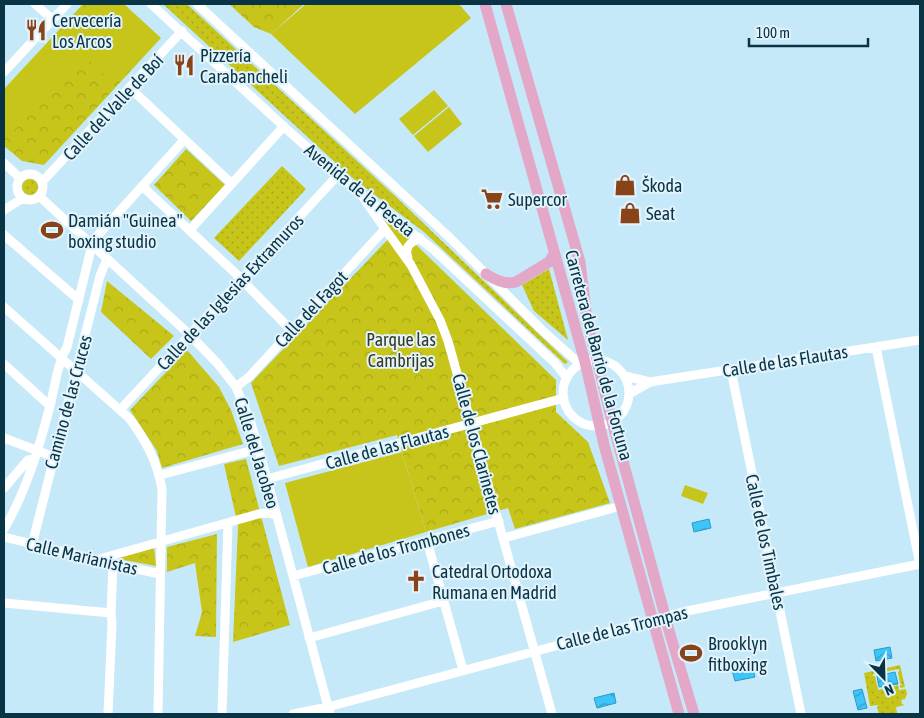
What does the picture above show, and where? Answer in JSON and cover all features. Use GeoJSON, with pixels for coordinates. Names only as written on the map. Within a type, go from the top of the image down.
{"type":"FeatureCollection","features":[{"type":"Feature","properties":{"kind":"main road","name":"Carretera del Barrio de la Fortuna"},"geometry":{"type":"LineString","coordinates":[[485,4],[622,506],[659,618],[694,714]]}},
{"type":"Feature","properties":{"kind":"main road","name":"Carretera del Barrio de la Fortuna"},"geometry":{"type":"LineString","coordinates":[[506,4],[580,262],[587,320],[659,618],[679,714]]}},
{"type":"Feature","properties":{"kind":"main road"},"geometry":{"type":"LineString","coordinates":[[486,274],[503,283],[510,284],[549,262],[554,254]]}},
{"type":"Feature","properties":{"kind":"street"},"geometry":{"type":"LineString","coordinates":[[35,4],[52,20]]}},
{"type":"Feature","properties":{"kind":"street"},"geometry":{"type":"LineString","coordinates":[[4,72],[67,4]]}},
{"type":"Feature","properties":{"kind":"street","name":"Avenida de la Peseta"},"geometry":{"type":"LineString","coordinates":[[152,4],[284,126],[360,193],[420,238],[555,363],[567,378]]}},
{"type":"Feature","properties":{"kind":"street","name":"Avenida de la Peseta"},"geometry":{"type":"LineString","coordinates":[[197,4],[582,363]]}},
{"type":"Feature","properties":{"kind":"street","name":"Calle del Valle de Boí"},"geometry":{"type":"LineString","coordinates":[[42,182],[182,31]]}},
{"type":"Feature","properties":{"kind":"street"},"geometry":{"type":"LineString","coordinates":[[130,88],[232,184]]}},
{"type":"Feature","properties":{"kind":"street"},"geometry":{"type":"LineString","coordinates":[[190,230],[284,126]]}},
{"type":"Feature","properties":{"kind":"street"},"geometry":{"type":"LineString","coordinates":[[92,244],[184,140]]}},
{"type":"Feature","properties":{"kind":"street"},"geometry":{"type":"LineString","coordinates":[[4,163],[20,178]]}},
{"type":"Feature","properties":{"kind":"street"},"geometry":{"type":"LineString","coordinates":[[28,174],[40,178],[42,182],[43,190],[39,196],[29,200],[23,198],[18,190],[20,178],[28,174]]}},
{"type":"Feature","properties":{"kind":"street","name":"Calle de las Iglesias Extramuros"},"geometry":{"type":"LineString","coordinates":[[120,410],[339,174]]}},
{"type":"Feature","properties":{"kind":"street"},"geometry":{"type":"LineString","coordinates":[[142,186],[242,280],[291,330]]}},
{"type":"Feature","properties":{"kind":"street","name":"Calle de los Clarinetes"},"geometry":{"type":"LineString","coordinates":[[360,193],[412,265],[436,312],[448,341],[552,714]]}},
{"type":"Feature","properties":{"kind":"street","name":"Calle del Jacobeo"},"geometry":{"type":"LineString","coordinates":[[39,196],[190,335],[218,364],[236,387],[250,423],[267,479],[329,711]]}},
{"type":"Feature","properties":{"kind":"street"},"geometry":{"type":"LineString","coordinates":[[4,210],[23,198]]}},
{"type":"Feature","properties":{"kind":"street","name":"Calle del Fagot"},"geometry":{"type":"LineString","coordinates":[[236,387],[250,376],[385,229]]}},
{"type":"Feature","properties":{"kind":"street"},"geometry":{"type":"LineString","coordinates":[[4,235],[79,300]]}},
{"type":"Feature","properties":{"kind":"street"},"geometry":{"type":"LineString","coordinates":[[412,265],[406,250],[410,243],[420,238]]}},
{"type":"Feature","properties":{"kind":"street","name":"Camino de las Cruces"},"geometry":{"type":"LineString","coordinates":[[4,529],[18,504],[35,455],[50,406],[61,358],[67,347],[92,244]]}},
{"type":"Feature","properties":{"kind":"street","name":"Camino de las Cruces"},"geometry":{"type":"LineString","coordinates":[[32,545],[100,276],[107,260]]}},
{"type":"Feature","properties":{"kind":"street"},"geometry":{"type":"LineString","coordinates":[[4,307],[120,410],[146,440],[160,475],[162,488],[162,541],[158,714]]}},
{"type":"Feature","properties":{"kind":"street","name":"Calle de las Flautas"},"geometry":{"type":"LineString","coordinates":[[629,394],[650,382],[920,340]]}},
{"type":"Feature","properties":{"kind":"street"},"geometry":{"type":"LineString","coordinates":[[876,347],[920,564]]}},
{"type":"Feature","properties":{"kind":"street"},"geometry":{"type":"LineString","coordinates":[[597,360],[613,365],[625,376],[629,394],[627,405],[621,415],[612,422],[590,425],[572,415],[567,407],[564,398],[565,384],[572,371],[582,363],[597,360]]}},
{"type":"Feature","properties":{"kind":"street"},"geometry":{"type":"LineString","coordinates":[[4,364],[50,406]]}},
{"type":"Feature","properties":{"kind":"street","name":"Calle de los Timbales"},"geometry":{"type":"LineString","coordinates":[[731,370],[801,714]]}},
{"type":"Feature","properties":{"kind":"street","name":"Calle de las Flautas"},"geometry":{"type":"LineString","coordinates":[[625,376],[650,382]]}},
{"type":"Feature","properties":{"kind":"street","name":"Calle de las Flautas"},"geometry":{"type":"LineString","coordinates":[[267,479],[564,398]]}},
{"type":"Feature","properties":{"kind":"street"},"geometry":{"type":"LineString","coordinates":[[4,438],[35,455],[54,457]]}},
{"type":"Feature","properties":{"kind":"street"},"geometry":{"type":"LineString","coordinates":[[160,475],[258,448]]}},
{"type":"Feature","properties":{"kind":"street","name":"Camino de las Cruces"},"geometry":{"type":"LineString","coordinates":[[4,488],[28,460],[35,455]]}},
{"type":"Feature","properties":{"kind":"street"},"geometry":{"type":"LineString","coordinates":[[504,538],[622,506]]}},
{"type":"Feature","properties":{"kind":"street"},"geometry":{"type":"LineString","coordinates":[[96,560],[268,513],[276,515]]}},
{"type":"Feature","properties":{"kind":"street","name":"Calle de los Trombones"},"geometry":{"type":"LineString","coordinates":[[293,576],[498,521]]}},
{"type":"Feature","properties":{"kind":"street"},"geometry":{"type":"LineString","coordinates":[[222,714],[228,524]]}},
{"type":"Feature","properties":{"kind":"street","name":"Calle Marianistas"},"geometry":{"type":"LineString","coordinates":[[4,537],[160,574]]}},
{"type":"Feature","properties":{"kind":"street"},"geometry":{"type":"LineString","coordinates":[[428,541],[463,670]]}},
{"type":"Feature","properties":{"kind":"street"},"geometry":{"type":"LineString","coordinates":[[108,714],[112,624],[112,564]]}},
{"type":"Feature","properties":{"kind":"street","name":"Calle de las Trompas"},"geometry":{"type":"LineString","coordinates":[[293,714],[329,711],[463,670],[659,618],[920,564]]}},
{"type":"Feature","properties":{"kind":"street"},"geometry":{"type":"LineString","coordinates":[[309,638],[443,601]]}},
{"type":"Feature","properties":{"kind":"street"},"geometry":{"type":"LineString","coordinates":[[4,603],[111,613]]}},
{"type":"Feature","properties":{"kind":"green space"},"geometry":{"type":"Polygon","coordinates":[[[83,4],[124,4],[161,38],[44,165],[22,161],[4,146],[4,89],[83,4]]]}},
{"type":"Feature","properties":{"kind":"green space"},"geometry":{"type":"Polygon","coordinates":[[[90,4],[118,4],[156,39],[114,84],[84,56],[8,137],[4,133],[4,95],[90,4]]]}},
{"type":"Feature","properties":{"kind":"green space"},"geometry":{"type":"Polygon","coordinates":[[[163,4],[187,4],[394,195],[568,362],[565,364],[424,232],[350,176],[163,4]]]}},
{"type":"Feature","properties":{"kind":"green space"},"geometry":{"type":"Polygon","coordinates":[[[229,4],[304,4],[271,34],[254,27],[229,4]]]}},
{"type":"Feature","properties":{"kind":"green space"},"geometry":{"type":"Polygon","coordinates":[[[306,4],[459,4],[471,18],[355,114],[271,34],[306,4]]]}},
{"type":"Feature","properties":{"kind":"green space"},"geometry":{"type":"Polygon","coordinates":[[[434,90],[448,106],[413,135],[399,119],[434,90]]]}},
{"type":"Feature","properties":{"kind":"green space"},"geometry":{"type":"Polygon","coordinates":[[[449,107],[462,124],[428,152],[414,136],[449,107]]]}},
{"type":"Feature","properties":{"kind":"green space"},"geometry":{"type":"Polygon","coordinates":[[[186,149],[225,185],[191,221],[154,185],[186,149]]]}},
{"type":"Feature","properties":{"kind":"green space"},"geometry":{"type":"Polygon","coordinates":[[[282,166],[306,189],[239,261],[214,238],[282,166]]]}},
{"type":"Feature","properties":{"kind":"green space"},"geometry":{"type":"Polygon","coordinates":[[[30,179],[38,187],[30,195],[22,187],[30,179]]]}},
{"type":"Feature","properties":{"kind":"green space","name":"Parque las Cambrijas"},"geometry":{"type":"Polygon","coordinates":[[[379,215],[407,236],[556,380],[556,412],[588,442],[610,503],[515,529],[508,508],[426,532],[397,435],[279,466],[251,383],[392,235],[379,215]]]}},
{"type":"Feature","properties":{"kind":"green space"},"geometry":{"type":"Polygon","coordinates":[[[549,269],[568,340],[534,311],[522,285],[549,269]]]}},
{"type":"Feature","properties":{"kind":"green space"},"geometry":{"type":"Polygon","coordinates":[[[107,281],[174,336],[151,359],[101,312],[107,281]]]}},
{"type":"Feature","properties":{"kind":"green space"},"geometry":{"type":"Polygon","coordinates":[[[187,350],[219,387],[231,410],[243,444],[162,468],[157,451],[130,410],[187,350]]]}},
{"type":"Feature","properties":{"kind":"green space"},"geometry":{"type":"Polygon","coordinates":[[[402,452],[426,532],[308,567],[285,483],[402,452]]]}},
{"type":"Feature","properties":{"kind":"green space"},"geometry":{"type":"Polygon","coordinates":[[[246,459],[290,625],[233,642],[238,526],[224,464],[246,459]]]}},
{"type":"Feature","properties":{"kind":"green space"},"geometry":{"type":"Polygon","coordinates":[[[685,485],[708,493],[703,504],[681,496],[685,485]]]}},
{"type":"Feature","properties":{"kind":"green space"},"geometry":{"type":"Polygon","coordinates":[[[217,534],[216,637],[195,636],[202,612],[195,563],[167,572],[167,547],[217,534]]]}},
{"type":"Feature","properties":{"kind":"green space"},"geometry":{"type":"Polygon","coordinates":[[[154,548],[156,566],[119,559],[119,557],[154,548]]]}},
{"type":"Feature","properties":{"kind":"green space"},"geometry":{"type":"Polygon","coordinates":[[[900,665],[905,687],[900,688],[900,685],[902,685],[900,683],[899,669],[873,674],[878,690],[888,688],[889,690],[891,687],[898,685],[899,690],[906,689],[907,694],[905,699],[901,700],[902,704],[905,705],[896,707],[897,713],[879,714],[877,707],[879,705],[870,706],[864,673],[900,665]]]}},
{"type":"Feature","properties":{"kind":"water"},"geometry":{"type":"Polygon","coordinates":[[[709,519],[711,528],[694,532],[692,523],[709,519]]]}},
{"type":"Feature","properties":{"kind":"water"},"geometry":{"type":"Polygon","coordinates":[[[890,647],[892,658],[876,661],[874,650],[890,647]]]}},
{"type":"Feature","properties":{"kind":"water"},"geometry":{"type":"Polygon","coordinates":[[[752,666],[755,677],[735,681],[732,670],[752,666]]]}},
{"type":"Feature","properties":{"kind":"water"},"geometry":{"type":"Polygon","coordinates":[[[895,672],[898,684],[879,687],[877,676],[895,672]]]}},
{"type":"Feature","properties":{"kind":"water"},"geometry":{"type":"Polygon","coordinates":[[[862,689],[867,708],[858,710],[853,691],[862,689]]]}},
{"type":"Feature","properties":{"kind":"water"},"geometry":{"type":"Polygon","coordinates":[[[614,693],[616,703],[597,708],[594,698],[614,693]]]}},
{"type":"Feature","properties":{"kind":"place","name":"Cervecería Los Arcos"},"geometry":{"type":"Point","coordinates":[36,30]}},
{"type":"Feature","properties":{"kind":"place","name":"Pizzería Carabancheli"},"geometry":{"type":"Point","coordinates":[184,65]}},
{"type":"Feature","properties":{"kind":"place","name":"Škoda"},"geometry":{"type":"Point","coordinates":[625,185]}},
{"type":"Feature","properties":{"kind":"place","name":"Supercor"},"geometry":{"type":"Point","coordinates":[492,199]}},
{"type":"Feature","properties":{"kind":"place","name":"Seat"},"geometry":{"type":"Point","coordinates":[630,213]}},
{"type":"Feature","properties":{"kind":"place","name":"Damián \"Guinea\" boxing studio"},"geometry":{"type":"Point","coordinates":[52,230]}},
{"type":"Feature","properties":{"kind":"place","name":"Catedral Ortodoxa Rumana en Madrid"},"geometry":{"type":"Point","coordinates":[416,581]}},
{"type":"Feature","properties":{"kind":"place","name":"Brooklyn fitboxing"},"geometry":{"type":"Point","coordinates":[691,653]}}]}
